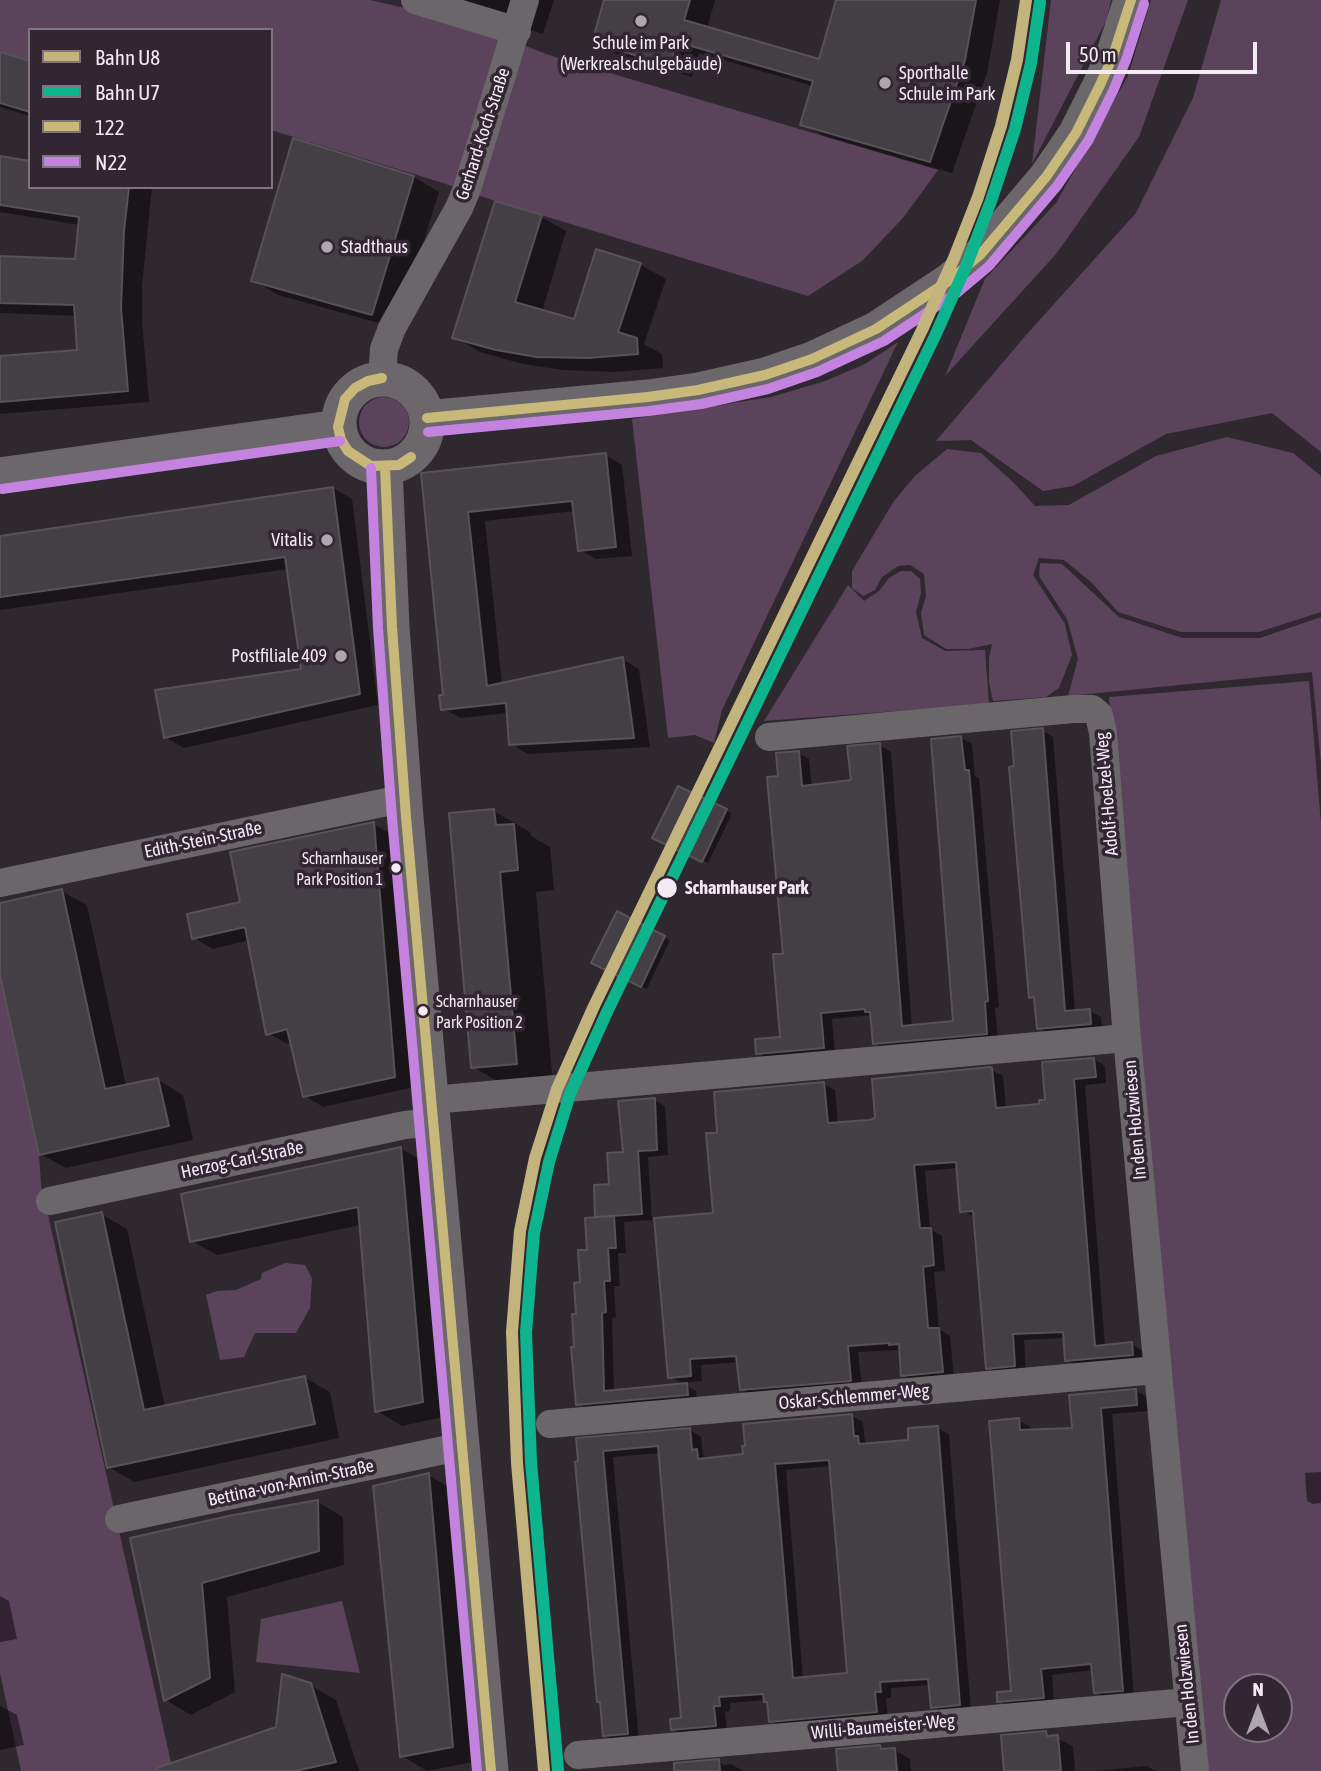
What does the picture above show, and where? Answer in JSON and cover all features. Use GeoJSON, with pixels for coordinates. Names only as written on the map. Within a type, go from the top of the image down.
{"type":"FeatureCollection","features":[{"type":"Feature","properties":{"kind":"main road"},"geometry":{"type":"LineString","coordinates":[[427,418],[698,390],[765,375],[812,359],[876,329],[950,280],[980,255],[1046,177],[1076,133],[1100,85],[1113,57],[1131,0]]}},
{"type":"Feature","properties":{"kind":"main road"},"geometry":{"type":"LineString","coordinates":[[382,378],[404,383],[412,390],[425,408],[427,418],[426,433],[421,446],[411,457],[399,464],[385,467],[371,466],[348,451],[341,440],[338,427],[340,412],[350,393],[368,381],[382,378]]}},
{"type":"Feature","properties":{"kind":"main road"},"geometry":{"type":"LineString","coordinates":[[0,475],[338,427]]}},
{"type":"Feature","properties":{"kind":"main road"},"geometry":{"type":"LineString","coordinates":[[385,467],[392,627],[491,1771]]}},
{"type":"Feature","properties":{"kind":"street"},"geometry":{"type":"LineString","coordinates":[[415,0],[517,31]]}},
{"type":"Feature","properties":{"kind":"street","name":"Gerhard-Koch-Straße"},"geometry":{"type":"LineString","coordinates":[[382,378],[384,349],[392,328],[454,218],[467,189],[525,0]]}},
{"type":"Feature","properties":{"kind":"street","name":"Adolf-Hoelzel-Weg"},"geometry":{"type":"LineString","coordinates":[[769,737],[1093,709],[1099,715],[1103,733],[1127,1038]]}},
{"type":"Feature","properties":{"kind":"street","name":"Edith-Stein-Straße"},"geometry":{"type":"LineString","coordinates":[[0,883],[406,798]]}},
{"type":"Feature","properties":{"kind":"street","name":"In den Holzwiesen"},"geometry":{"type":"LineString","coordinates":[[433,1111],[1127,1038],[1195,1771]]}},
{"type":"Feature","properties":{"kind":"street","name":"Herzog-Carl-Straße"},"geometry":{"type":"LineString","coordinates":[[50,1201],[405,1125],[433,1111]]}},
{"type":"Feature","properties":{"kind":"street","name":"Oskar-Schlemmer-Weg"},"geometry":{"type":"LineString","coordinates":[[550,1423],[1157,1370]]}},
{"type":"Feature","properties":{"kind":"street","name":"Bettina-von-Arnim-Straße"},"geometry":{"type":"LineString","coordinates":[[119,1519],[463,1446]]}},
{"type":"Feature","properties":{"kind":"street","name":"Willi-Baumeister-Weg"},"geometry":{"type":"LineString","coordinates":[[578,1755],[1188,1702]]}},
{"type":"Feature","properties":{"kind":"shaded area"},"geometry":{"type":"Polygon","coordinates":[[[0,0],[370,0],[431,14],[549,55],[938,170],[903,218],[862,261],[808,296],[273,131],[273,28],[28,28],[28,60],[0,52],[0,0]]]}},
{"type":"Feature","properties":{"kind":"shaded area"},"geometry":{"type":"Polygon","coordinates":[[[1051,0],[1111,0],[1107,19],[1032,164],[1051,0]]]}},
{"type":"Feature","properties":{"kind":"shaded area"},"geometry":{"type":"Polygon","coordinates":[[[1151,0],[1188,0],[1139,137],[1056,254],[945,376],[985,279],[1056,203],[1128,76],[1151,0]]]}},
{"type":"Feature","properties":{"kind":"shaded area"},"geometry":{"type":"Polygon","coordinates":[[[1221,0],[1321,0],[1321,452],[1272,413],[1166,434],[1073,486],[1043,491],[971,440],[936,441],[1027,334],[1136,213],[1193,98],[1221,0]]]}},
{"type":"Feature","properties":{"kind":"shaded area"},"geometry":{"type":"Polygon","coordinates":[[[898,342],[722,710],[714,743],[695,735],[668,738],[632,419],[771,397],[825,381],[865,364],[898,342]]]}},
{"type":"Feature","properties":{"kind":"shaded area"},"geometry":{"type":"Polygon","coordinates":[[[384,397],[401,405],[409,422],[401,439],[384,447],[367,439],[359,422],[367,405],[384,397]]]}},
{"type":"Feature","properties":{"kind":"shaded area"},"geometry":{"type":"Polygon","coordinates":[[[1227,437],[1293,453],[1321,476],[1321,612],[1259,632],[1181,632],[1118,612],[1092,583],[1064,560],[1039,558],[1033,575],[1065,624],[1072,655],[1059,688],[1046,697],[993,701],[989,683],[992,644],[968,649],[946,649],[924,635],[921,613],[926,596],[924,574],[910,565],[898,566],[882,577],[875,590],[863,596],[852,588],[852,571],[894,501],[915,476],[947,449],[981,453],[1035,506],[1069,505],[1156,456],[1227,437]]]}},
{"type":"Feature","properties":{"kind":"shaded area"},"geometry":{"type":"Polygon","coordinates":[[[1040,563],[1062,564],[1119,617],[1182,638],[1260,638],[1321,617],[1321,764],[1312,672],[1068,696],[1078,659],[1067,619],[1039,576],[1040,563]]]}},
{"type":"Feature","properties":{"kind":"shaded area"},"geometry":{"type":"Polygon","coordinates":[[[901,571],[911,571],[920,579],[921,593],[916,612],[922,638],[945,651],[985,650],[989,704],[764,721],[848,585],[864,601],[879,591],[889,578],[901,571]]]}},
{"type":"Feature","properties":{"kind":"shaded area"},"geometry":{"type":"Polygon","coordinates":[[[1309,681],[1321,824],[1321,1771],[1204,1771],[1109,697],[1309,681]]]}},
{"type":"Feature","properties":{"kind":"shaded area"},"geometry":{"type":"Polygon","coordinates":[[[0,975],[39,1155],[41,1184],[173,1771],[21,1771],[0,1673],[0,975]]]}},
{"type":"Feature","properties":{"kind":"shaded area"},"geometry":{"type":"Polygon","coordinates":[[[285,1263],[305,1265],[312,1278],[310,1308],[296,1333],[255,1333],[244,1357],[220,1360],[206,1295],[217,1291],[236,1290],[261,1279],[262,1273],[285,1263]]]}},
{"type":"Feature","properties":{"kind":"shaded area"},"geometry":{"type":"Polygon","coordinates":[[[342,1601],[360,1673],[256,1662],[261,1619],[342,1601]]]}},
{"type":"Feature","properties":{"kind":"building","name":"Sporthalle Schule im Park"},"geometry":{"type":"Polygon","coordinates":[[[604,0],[690,0],[684,20],[819,59],[836,0],[976,0],[965,60],[930,162],[800,125],[813,81],[677,42],[670,66],[592,42],[604,0]]]}},
{"type":"Feature","properties":{"kind":"building"},"geometry":{"type":"Polygon","coordinates":[[[0,52],[28,60],[28,111],[0,103],[0,52]]]}},
{"type":"Feature","properties":{"kind":"building","name":"Stadthaus"},"geometry":{"type":"Polygon","coordinates":[[[293,138],[414,176],[372,315],[251,281],[293,138]]]}},
{"type":"Feature","properties":{"kind":"building"},"geometry":{"type":"Polygon","coordinates":[[[0,156],[28,161],[28,189],[129,189],[121,308],[128,391],[0,402],[0,356],[77,350],[74,305],[0,303],[0,256],[75,259],[79,217],[0,205],[0,156]]]}},
{"type":"Feature","properties":{"kind":"building"},"geometry":{"type":"Polygon","coordinates":[[[495,201],[542,215],[515,302],[574,319],[596,249],[641,263],[618,332],[637,338],[638,354],[588,358],[537,357],[496,350],[452,338],[495,201]]]}},
{"type":"Feature","properties":{"kind":"building"},"geometry":{"type":"Polygon","coordinates":[[[606,453],[616,547],[578,551],[572,501],[468,512],[487,686],[623,657],[634,738],[509,745],[506,703],[441,710],[439,695],[443,695],[421,473],[606,453]]]}},
{"type":"Feature","properties":{"kind":"building"},"geometry":{"type":"Polygon","coordinates":[[[333,487],[360,694],[164,738],[155,690],[301,669],[285,557],[0,597],[0,536],[333,487]]]}},
{"type":"Feature","properties":{"kind":"building"},"geometry":{"type":"Polygon","coordinates":[[[1043,728],[1065,1011],[1090,1009],[1091,1024],[1037,1029],[1034,997],[1029,998],[1009,767],[1014,766],[1011,731],[1043,728]]]}},
{"type":"Feature","properties":{"kind":"building"},"geometry":{"type":"Polygon","coordinates":[[[961,736],[965,770],[969,770],[974,827],[988,1001],[985,1002],[987,1034],[873,1044],[870,1012],[865,1012],[865,1009],[821,1013],[824,1048],[756,1054],[755,1039],[780,1037],[773,954],[783,954],[767,777],[778,776],[776,753],[799,751],[802,786],[851,780],[847,746],[880,743],[902,1026],[953,1021],[931,739],[961,736]]]}},
{"type":"Feature","properties":{"kind":"building"},"geometry":{"type":"Polygon","coordinates":[[[678,786],[727,809],[702,862],[652,838],[678,786]]]}},
{"type":"Feature","properties":{"kind":"building"},"geometry":{"type":"Polygon","coordinates":[[[494,809],[496,825],[514,824],[518,870],[500,872],[517,1064],[471,1068],[449,813],[494,809]]]}},
{"type":"Feature","properties":{"kind":"building"},"geometry":{"type":"Polygon","coordinates":[[[374,822],[395,1077],[303,1097],[287,1029],[266,1035],[245,927],[192,939],[187,914],[240,902],[230,852],[374,822]]]}},
{"type":"Feature","properties":{"kind":"building"},"geometry":{"type":"Polygon","coordinates":[[[62,889],[105,1089],[158,1078],[169,1126],[39,1155],[0,975],[0,903],[62,889]]]}},
{"type":"Feature","properties":{"kind":"building"},"geometry":{"type":"Polygon","coordinates":[[[617,911],[665,936],[641,987],[591,963],[617,911]]]}},
{"type":"Feature","properties":{"kind":"building"},"geometry":{"type":"Polygon","coordinates":[[[1094,1058],[1096,1077],[1074,1079],[1095,1346],[1132,1342],[1133,1355],[1065,1361],[1063,1332],[1013,1334],[1015,1366],[986,1369],[973,1211],[960,1212],[956,1162],[914,1165],[920,1228],[931,1228],[934,1265],[923,1267],[928,1328],[939,1328],[943,1372],[901,1376],[899,1344],[889,1343],[848,1346],[851,1381],[740,1390],[736,1356],[690,1359],[691,1376],[668,1378],[654,1218],[713,1213],[706,1133],[717,1133],[714,1092],[824,1082],[828,1123],[869,1120],[875,1118],[872,1079],[990,1067],[996,1108],[1039,1104],[1039,1100],[1045,1100],[1042,1062],[1094,1058]]]}},
{"type":"Feature","properties":{"kind":"building"},"geometry":{"type":"Polygon","coordinates":[[[655,1098],[657,1150],[638,1151],[642,1214],[595,1217],[594,1185],[609,1184],[607,1153],[623,1152],[618,1101],[655,1098]]]}},
{"type":"Feature","properties":{"kind":"building"},"geometry":{"type":"Polygon","coordinates":[[[401,1147],[423,1402],[375,1412],[358,1207],[190,1242],[181,1194],[401,1147]]]}},
{"type":"Feature","properties":{"kind":"building"},"geometry":{"type":"Polygon","coordinates":[[[102,1212],[144,1410],[305,1376],[315,1424],[107,1468],[55,1222],[102,1212]]]}},
{"type":"Feature","properties":{"kind":"building"},"geometry":{"type":"Polygon","coordinates":[[[614,1216],[616,1248],[608,1248],[610,1281],[604,1281],[606,1312],[602,1313],[604,1391],[687,1383],[688,1395],[576,1405],[571,1347],[574,1347],[572,1314],[576,1314],[574,1283],[580,1282],[578,1250],[587,1250],[585,1218],[614,1216]]]}},
{"type":"Feature","properties":{"kind":"building"},"geometry":{"type":"Polygon","coordinates":[[[1136,1389],[1137,1405],[1101,1408],[1123,1691],[1094,1693],[1091,1664],[1041,1669],[1044,1698],[997,1702],[997,1692],[1011,1691],[989,1421],[1019,1418],[1020,1430],[1072,1428],[1069,1395],[1136,1389]]]}},
{"type":"Feature","properties":{"kind":"building"},"geometry":{"type":"Polygon","coordinates":[[[852,1414],[854,1436],[858,1436],[859,1444],[908,1440],[908,1428],[938,1426],[960,1705],[931,1708],[928,1679],[880,1682],[881,1692],[875,1692],[877,1712],[769,1722],[767,1702],[764,1702],[763,1694],[719,1697],[720,1706],[714,1706],[716,1726],[671,1730],[670,1719],[681,1718],[658,1446],[603,1451],[628,1734],[603,1736],[600,1702],[597,1702],[575,1462],[578,1461],[576,1438],[690,1428],[692,1450],[697,1449],[698,1459],[743,1454],[743,1424],[852,1414]],[[829,1460],[775,1464],[793,1678],[847,1673],[829,1460]]]}},
{"type":"Feature","properties":{"kind":"building"},"geometry":{"type":"Polygon","coordinates":[[[429,1473],[453,1747],[400,1757],[373,1486],[429,1473]]]}},
{"type":"Feature","properties":{"kind":"building"},"geometry":{"type":"Polygon","coordinates":[[[318,1500],[319,1551],[202,1583],[210,1678],[164,1701],[130,1538],[228,1516],[318,1500]]]}},
{"type":"Feature","properties":{"kind":"building"},"geometry":{"type":"Polygon","coordinates":[[[282,1674],[311,1683],[336,1762],[295,1771],[157,1771],[157,1768],[276,1727],[282,1674]]]}},
{"type":"Feature","properties":{"kind":"building"},"geometry":{"type":"Polygon","coordinates":[[[1046,1731],[1047,1736],[1058,1735],[1061,1771],[1004,1771],[1001,1735],[1046,1731]]]}},
{"type":"Feature","properties":{"kind":"building"},"geometry":{"type":"Polygon","coordinates":[[[880,1745],[881,1749],[895,1748],[897,1771],[838,1771],[836,1749],[880,1745]]]}},
{"type":"Feature","properties":{"kind":"building"},"geometry":{"type":"Polygon","coordinates":[[[719,1759],[720,1771],[674,1771],[674,1763],[719,1759]]]}},
{"type":"Feature","properties":{"kind":"rail line","name":"U8"},"geometry":{"type":"LineString","coordinates":[[544,1771],[517,1463],[512,1332],[520,1231],[535,1158],[557,1089],[594,1006],[922,330],[954,258],[978,197],[1001,126],[1017,60],[1026,0]]}},
{"type":"Feature","properties":{"kind":"rail line","name":"U7"},"geometry":{"type":"LineString","coordinates":[[558,1770],[531,1462],[526,1332],[534,1233],[549,1162],[570,1094],[607,1012],[935,336],[967,264],[1015,129],[1031,63],[1040,2]]}},
{"type":"Feature","properties":{"kind":"transit line","name":"122"},"geometry":{"type":"LineString","coordinates":[[427,418],[698,390],[765,375],[812,359],[876,329],[950,280],[980,255],[1046,177],[1076,133],[1100,85],[1113,56],[1131,0]]}},
{"type":"Feature","properties":{"kind":"transit line","name":"N22"},"geometry":{"type":"LineString","coordinates":[[428,432],[701,404],[768,389],[817,372],[884,341],[958,292],[989,266],[1057,186],[1088,141],[1113,91],[1144,4]]}},
{"type":"Feature","properties":{"kind":"transit line","name":"122"},"geometry":{"type":"LineString","coordinates":[[382,378],[355,388],[345,399],[338,427],[341,440],[348,451],[371,466],[399,465],[411,457]]}},
{"type":"Feature","properties":{"kind":"transit line","name":"N22"},"geometry":{"type":"LineString","coordinates":[[2,489],[340,441]]}},
{"type":"Feature","properties":{"kind":"transit line","name":"122"},"geometry":{"type":"LineString","coordinates":[[385,467],[392,627],[406,817],[491,1771]]}},
{"type":"Feature","properties":{"kind":"transit line","name":"N22"},"geometry":{"type":"LineString","coordinates":[[371,468],[378,628],[392,818],[477,1771]]}},
{"type":"Feature","properties":{"kind":"place","name":"Schule im Park (Werkrealschulgebäude)"},"geometry":{"type":"Point","coordinates":[641,21]}},
{"type":"Feature","properties":{"kind":"place","name":"Sporthalle Schule im Park"},"geometry":{"type":"Point","coordinates":[885,83]}},
{"type":"Feature","properties":{"kind":"place","name":"Stadthaus"},"geometry":{"type":"Point","coordinates":[327,247]}},
{"type":"Feature","properties":{"kind":"place","name":"Vitalis"},"geometry":{"type":"Point","coordinates":[327,540]}},
{"type":"Feature","properties":{"kind":"place","name":"Postfiliale 409"},"geometry":{"type":"Point","coordinates":[341,656]}},
{"type":"Feature","properties":{"kind":"place","name":"Scharnhauser Park Position 1"},"geometry":{"type":"Point","coordinates":[396,868]}},
{"type":"Feature","properties":{"kind":"place","name":"Scharnhauser Park"},"geometry":{"type":"Point","coordinates":[667,888]}},
{"type":"Feature","properties":{"kind":"place","name":"Scharnhauser Park Position 2"},"geometry":{"type":"Point","coordinates":[423,1011]}}]}
